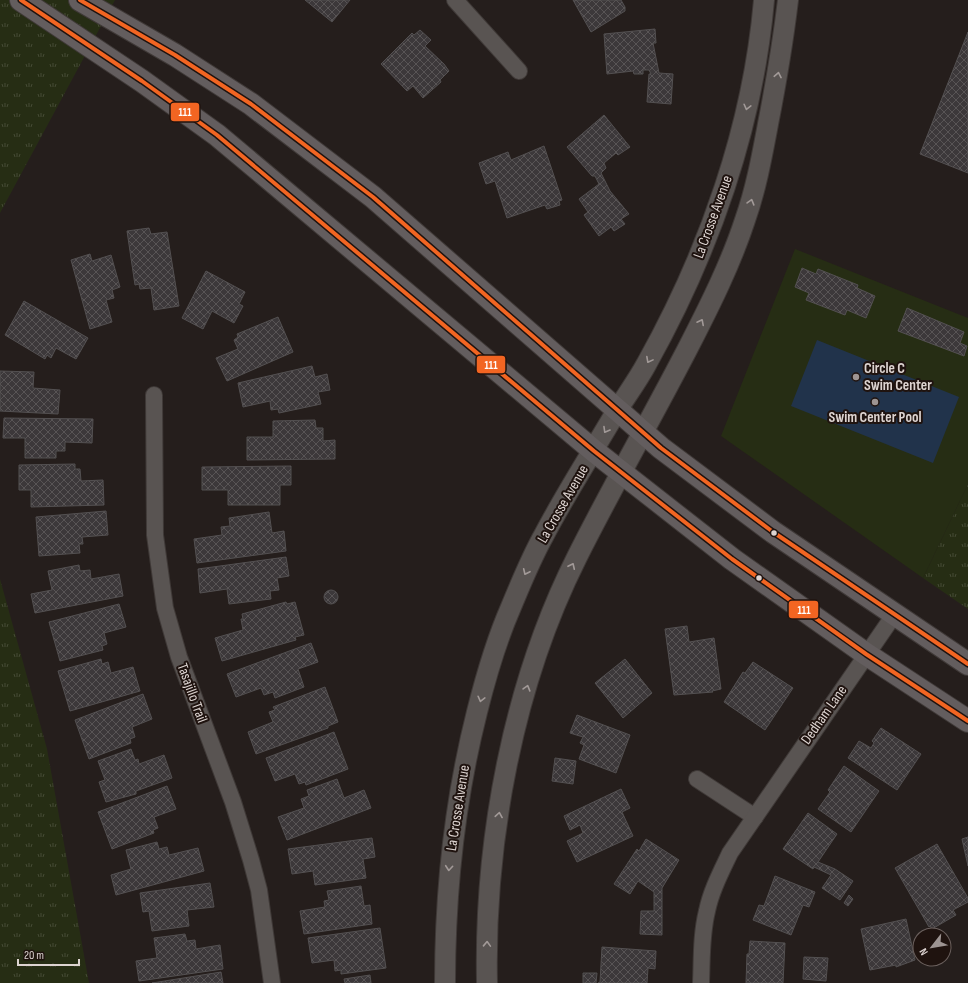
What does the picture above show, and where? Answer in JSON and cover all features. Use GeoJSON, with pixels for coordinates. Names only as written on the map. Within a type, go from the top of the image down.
{"type":"FeatureCollection","features":[{"type":"Feature","properties":{"kind":"main road"},"geometry":{"type":"LineString","coordinates":[[21,0],[142,81],[217,135],[594,451],[732,559],[866,654],[968,721]]}},
{"type":"Feature","properties":{"kind":"main road"},"geometry":{"type":"LineString","coordinates":[[80,0],[175,55],[252,104],[361,188],[661,448],[773,532],[968,664]]}},
{"type":"Feature","properties":{"kind":"street"},"geometry":{"type":"LineString","coordinates":[[455,0],[519,71]]}},
{"type":"Feature","properties":{"kind":"street","name":"La Crosse Avenue"},"geometry":{"type":"LineString","coordinates":[[445,983],[446,905],[455,823],[469,746],[491,661],[510,608],[543,536],[646,366],[672,318],[712,226],[731,167],[756,63],[764,0]]}},
{"type":"Feature","properties":{"kind":"street","name":"La Crosse Avenue"},"geometry":{"type":"LineString","coordinates":[[487,983],[488,916],[493,854],[514,735],[549,620],[576,560],[711,303],[745,222],[758,178],[780,66],[788,0]]}},
{"type":"Feature","properties":{"kind":"street"},"geometry":{"type":"LineString","coordinates":[[731,167],[758,178]]}},
{"type":"Feature","properties":{"kind":"street","name":"Tasajillo Trail"},"geometry":{"type":"LineString","coordinates":[[154,395],[155,534],[165,608],[179,657],[233,802],[251,860],[259,890],[272,983]]}},
{"type":"Feature","properties":{"kind":"street","name":"Dedham Lane"},"geometry":{"type":"LineString","coordinates":[[701,983],[703,939],[707,911],[711,896],[730,854],[894,615]]}},
{"type":"Feature","properties":{"kind":"street"},"geometry":{"type":"LineString","coordinates":[[697,779],[755,816]]}},
{"type":"Feature","properties":{"kind":"green space"},"geometry":{"type":"Polygon","coordinates":[[[0,0],[115,0],[0,213],[0,0]]]}},
{"type":"Feature","properties":{"kind":"green space","name":"Circle C Swim Center"},"geometry":{"type":"Polygon","coordinates":[[[795,249],[968,318],[968,484],[923,578],[721,436],[795,249]]]}},
{"type":"Feature","properties":{"kind":"green space"},"geometry":{"type":"Polygon","coordinates":[[[968,484],[968,609],[923,578],[968,484]]]}},
{"type":"Feature","properties":{"kind":"green space"},"geometry":{"type":"Polygon","coordinates":[[[0,579],[47,749],[89,983],[0,983],[0,579]]]}},
{"type":"Feature","properties":{"kind":"water","name":"Swim Center Pool"},"geometry":{"type":"Polygon","coordinates":[[[817,340],[959,397],[933,463],[791,406],[817,340]]]}},
{"type":"Feature","properties":{"kind":"building"},"geometry":{"type":"Polygon","coordinates":[[[305,0],[350,0],[332,22],[305,0]]]}},
{"type":"Feature","properties":{"kind":"building"},"geometry":{"type":"Polygon","coordinates":[[[573,0],[621,0],[625,7],[625,11],[591,32],[573,0]]]}},
{"type":"Feature","properties":{"kind":"building"},"geometry":{"type":"Polygon","coordinates":[[[655,29],[656,43],[653,43],[659,73],[673,74],[671,104],[647,102],[649,74],[651,74],[649,70],[643,70],[643,74],[634,74],[633,71],[607,74],[604,34],[655,29]]]}},
{"type":"Feature","properties":{"kind":"building"},"geometry":{"type":"Polygon","coordinates":[[[420,30],[431,40],[425,46],[444,64],[449,71],[440,80],[441,82],[423,98],[413,86],[407,91],[381,64],[412,33],[414,35],[420,30]]]}},
{"type":"Feature","properties":{"kind":"building"},"geometry":{"type":"Polygon","coordinates":[[[968,32],[968,173],[920,154],[968,32]]]}},
{"type":"Feature","properties":{"kind":"building"},"geometry":{"type":"Polygon","coordinates":[[[604,115],[630,147],[618,155],[616,153],[604,163],[606,168],[601,173],[610,191],[629,214],[621,219],[625,224],[614,231],[611,227],[599,236],[584,215],[588,212],[579,199],[599,184],[595,176],[592,176],[567,147],[604,115]]]}},
{"type":"Feature","properties":{"kind":"building"},"geometry":{"type":"Polygon","coordinates":[[[544,146],[562,200],[559,201],[560,205],[547,209],[545,205],[507,218],[495,181],[486,184],[479,163],[508,152],[511,160],[544,146]]]}},
{"type":"Feature","properties":{"kind":"building"},"geometry":{"type":"Polygon","coordinates":[[[149,228],[151,234],[167,232],[179,306],[154,310],[151,288],[140,289],[139,284],[135,285],[127,231],[149,228]]]}},
{"type":"Feature","properties":{"kind":"building"},"geometry":{"type":"Polygon","coordinates":[[[90,254],[92,261],[111,255],[120,287],[112,290],[114,298],[106,300],[112,322],[90,329],[71,260],[90,254]]]}},
{"type":"Feature","properties":{"kind":"building"},"geometry":{"type":"Polygon","coordinates":[[[802,268],[816,274],[818,269],[858,285],[857,288],[875,296],[866,318],[847,310],[845,315],[806,300],[809,293],[795,287],[802,268]]]}},
{"type":"Feature","properties":{"kind":"building"},"geometry":{"type":"Polygon","coordinates":[[[206,271],[245,292],[239,304],[243,306],[234,323],[212,311],[203,329],[182,318],[206,271]]]}},
{"type":"Feature","properties":{"kind":"building"},"geometry":{"type":"Polygon","coordinates":[[[24,301],[88,338],[76,359],[56,348],[51,358],[47,355],[45,359],[5,335],[24,301]]]}},
{"type":"Feature","properties":{"kind":"building"},"geometry":{"type":"Polygon","coordinates":[[[907,308],[964,332],[960,343],[967,346],[964,356],[898,331],[907,308]]]}},
{"type":"Feature","properties":{"kind":"building"},"geometry":{"type":"Polygon","coordinates":[[[278,317],[293,352],[227,381],[216,358],[238,349],[234,340],[238,337],[237,334],[278,317]]]}},
{"type":"Feature","properties":{"kind":"building"},"geometry":{"type":"Polygon","coordinates":[[[312,366],[315,377],[327,374],[330,390],[318,392],[321,404],[279,413],[278,409],[271,410],[270,401],[243,407],[238,383],[312,366]]]}},
{"type":"Feature","properties":{"kind":"building"},"geometry":{"type":"Polygon","coordinates":[[[0,371],[34,372],[33,388],[60,390],[58,414],[0,411],[0,371]]]}},
{"type":"Feature","properties":{"kind":"building"},"geometry":{"type":"Polygon","coordinates":[[[4,418],[93,419],[92,443],[65,442],[65,451],[56,451],[56,458],[25,458],[25,438],[3,438],[4,418]]]}},
{"type":"Feature","properties":{"kind":"building"},"geometry":{"type":"Polygon","coordinates":[[[315,420],[316,428],[323,428],[323,441],[335,440],[335,459],[247,460],[247,437],[273,437],[273,421],[315,420]]]}},
{"type":"Feature","properties":{"kind":"building"},"geometry":{"type":"Polygon","coordinates":[[[75,464],[75,469],[80,469],[81,481],[103,480],[104,505],[31,507],[31,490],[19,490],[19,465],[75,464]]]}},
{"type":"Feature","properties":{"kind":"building"},"geometry":{"type":"Polygon","coordinates":[[[291,466],[291,485],[280,485],[280,505],[228,505],[228,490],[202,490],[202,467],[291,466]]]}},
{"type":"Feature","properties":{"kind":"building"},"geometry":{"type":"Polygon","coordinates":[[[106,511],[108,535],[82,537],[83,544],[79,544],[80,553],[39,556],[36,517],[106,511]]]}},
{"type":"Feature","properties":{"kind":"building"},"geometry":{"type":"Polygon","coordinates":[[[269,512],[272,533],[284,531],[286,551],[197,563],[194,539],[222,535],[221,527],[230,526],[229,518],[269,512]]]}},
{"type":"Feature","properties":{"kind":"building"},"geometry":{"type":"Polygon","coordinates":[[[286,557],[289,576],[277,578],[279,590],[270,591],[271,599],[229,604],[227,589],[200,593],[198,569],[286,557]]]}},
{"type":"Feature","properties":{"kind":"building"},"geometry":{"type":"Polygon","coordinates":[[[79,565],[80,571],[90,570],[91,579],[119,574],[123,596],[35,613],[31,594],[52,590],[48,571],[79,565]]]}},
{"type":"Feature","properties":{"kind":"building"},"geometry":{"type":"Polygon","coordinates":[[[328,590],[334,590],[338,594],[338,600],[334,604],[328,604],[324,600],[324,594],[328,590]]]}},
{"type":"Feature","properties":{"kind":"building"},"geometry":{"type":"Polygon","coordinates":[[[286,602],[287,604],[295,602],[304,635],[295,637],[296,640],[222,661],[215,638],[243,630],[241,619],[243,619],[242,614],[286,602]]]}},
{"type":"Feature","properties":{"kind":"building"},"geometry":{"type":"Polygon","coordinates":[[[119,604],[126,627],[104,633],[107,644],[102,646],[103,650],[60,661],[49,622],[119,604]]]}},
{"type":"Feature","properties":{"kind":"building"},"geometry":{"type":"Polygon","coordinates":[[[687,626],[689,642],[714,638],[721,689],[712,691],[713,692],[674,695],[665,629],[687,626]]]}},
{"type":"Feature","properties":{"kind":"building"},"geometry":{"type":"Polygon","coordinates":[[[311,643],[318,662],[298,669],[304,687],[275,698],[273,692],[264,695],[261,688],[236,697],[227,674],[311,643]]]}},
{"type":"Feature","properties":{"kind":"building"},"geometry":{"type":"Polygon","coordinates":[[[101,659],[102,664],[108,662],[111,673],[133,667],[140,691],[70,711],[58,671],[101,659]]]}},
{"type":"Feature","properties":{"kind":"building"},"geometry":{"type":"Polygon","coordinates":[[[625,659],[652,693],[623,718],[595,683],[625,659]]]}},
{"type":"Feature","properties":{"kind":"building"},"geometry":{"type":"Polygon","coordinates":[[[753,662],[793,688],[765,730],[724,702],[743,672],[745,673],[753,662]]]}},
{"type":"Feature","properties":{"kind":"building"},"geometry":{"type":"Polygon","coordinates":[[[325,687],[338,722],[328,726],[328,728],[256,754],[248,732],[273,722],[269,712],[275,710],[273,707],[325,687]]]}},
{"type":"Feature","properties":{"kind":"building"},"geometry":{"type":"Polygon","coordinates":[[[143,694],[152,719],[132,727],[135,737],[130,739],[131,743],[89,759],[75,720],[143,694]]]}},
{"type":"Feature","properties":{"kind":"building"},"geometry":{"type":"Polygon","coordinates":[[[577,715],[630,735],[616,773],[579,759],[584,745],[580,743],[583,737],[570,733],[577,715]]]}},
{"type":"Feature","properties":{"kind":"building"},"geometry":{"type":"Polygon","coordinates":[[[881,728],[921,754],[897,790],[848,758],[859,741],[871,748],[874,743],[872,741],[881,728]]]}},
{"type":"Feature","properties":{"kind":"building"},"geometry":{"type":"Polygon","coordinates":[[[334,732],[348,769],[306,785],[305,782],[299,784],[295,774],[275,781],[266,758],[334,732]]]}},
{"type":"Feature","properties":{"kind":"building"},"geometry":{"type":"Polygon","coordinates":[[[131,749],[135,760],[138,759],[139,764],[164,755],[172,778],[136,791],[136,794],[106,802],[99,782],[105,780],[98,761],[131,749]]]}},
{"type":"Feature","properties":{"kind":"building"},"geometry":{"type":"Polygon","coordinates":[[[555,758],[576,761],[573,784],[552,781],[555,758]]]}},
{"type":"Feature","properties":{"kind":"building"},"geometry":{"type":"Polygon","coordinates":[[[844,766],[879,791],[851,832],[818,809],[830,792],[828,790],[844,766]]]}},
{"type":"Feature","properties":{"kind":"building"},"geometry":{"type":"Polygon","coordinates":[[[337,779],[344,798],[364,790],[371,808],[287,840],[278,817],[304,808],[301,799],[309,796],[307,790],[337,779]]]}},
{"type":"Feature","properties":{"kind":"building"},"geometry":{"type":"Polygon","coordinates":[[[167,786],[176,809],[154,817],[158,828],[153,830],[154,833],[112,849],[98,812],[167,786]]]}},
{"type":"Feature","properties":{"kind":"building"},"geometry":{"type":"Polygon","coordinates":[[[621,789],[630,808],[622,812],[633,836],[577,862],[567,841],[583,833],[580,825],[570,830],[564,816],[621,789]]]}},
{"type":"Feature","properties":{"kind":"building"},"geometry":{"type":"Polygon","coordinates":[[[808,813],[837,834],[818,862],[835,869],[853,881],[840,900],[822,888],[831,875],[814,867],[813,869],[783,849],[808,813]]]}},
{"type":"Feature","properties":{"kind":"building"},"geometry":{"type":"Polygon","coordinates":[[[968,837],[968,866],[962,839],[968,837]]]}},
{"type":"Feature","properties":{"kind":"building"},"geometry":{"type":"Polygon","coordinates":[[[372,838],[375,857],[363,859],[366,878],[315,885],[313,871],[292,874],[288,849],[372,838]]]}},
{"type":"Feature","properties":{"kind":"building"},"geometry":{"type":"Polygon","coordinates":[[[646,839],[679,860],[662,888],[662,935],[640,934],[641,911],[654,911],[654,892],[638,881],[630,894],[614,884],[637,849],[639,851],[646,839]]]}},
{"type":"Feature","properties":{"kind":"building"},"geometry":{"type":"Polygon","coordinates":[[[157,842],[159,849],[167,847],[169,855],[198,848],[204,871],[116,895],[111,875],[131,869],[126,850],[157,842]]]}},
{"type":"Feature","properties":{"kind":"building"},"geometry":{"type":"Polygon","coordinates":[[[937,844],[968,898],[968,902],[953,910],[956,915],[935,927],[929,927],[895,868],[937,844]]]}},
{"type":"Feature","properties":{"kind":"building"},"geometry":{"type":"Polygon","coordinates":[[[775,876],[815,892],[809,907],[803,905],[791,935],[753,920],[759,905],[764,906],[775,876]]]}},
{"type":"Feature","properties":{"kind":"building"},"geometry":{"type":"Polygon","coordinates":[[[210,883],[214,907],[187,910],[189,926],[152,931],[149,911],[143,912],[140,893],[210,883]]]}},
{"type":"Feature","properties":{"kind":"building"},"geometry":{"type":"Polygon","coordinates":[[[361,886],[364,906],[370,905],[372,924],[304,934],[300,911],[325,907],[324,901],[329,900],[327,891],[361,886]]]}},
{"type":"Feature","properties":{"kind":"building"},"geometry":{"type":"Polygon","coordinates":[[[849,895],[853,899],[848,906],[844,903],[849,895]]]}},
{"type":"Feature","properties":{"kind":"building"},"geometry":{"type":"Polygon","coordinates":[[[906,919],[912,946],[912,961],[896,967],[896,965],[870,970],[861,929],[906,919]]]}},
{"type":"Feature","properties":{"kind":"building"},"geometry":{"type":"Polygon","coordinates":[[[380,928],[386,968],[341,974],[341,970],[335,971],[334,960],[312,963],[308,938],[380,928]]]}},
{"type":"Feature","properties":{"kind":"building"},"geometry":{"type":"Polygon","coordinates":[[[185,934],[187,941],[195,940],[196,949],[220,945],[223,969],[139,981],[136,961],[157,958],[154,938],[185,934]]]}},
{"type":"Feature","properties":{"kind":"building"},"geometry":{"type":"Polygon","coordinates":[[[750,941],[785,943],[783,983],[746,983],[747,954],[749,954],[750,941]]]}},
{"type":"Feature","properties":{"kind":"building"},"geometry":{"type":"Polygon","coordinates":[[[602,947],[656,951],[655,969],[648,968],[647,983],[598,983],[600,982],[602,947]]]}},
{"type":"Feature","properties":{"kind":"building"},"geometry":{"type":"Polygon","coordinates":[[[804,957],[828,958],[826,981],[803,979],[804,957]]]}},
{"type":"Feature","properties":{"kind":"building"},"geometry":{"type":"Polygon","coordinates":[[[221,972],[223,983],[152,983],[221,972]]]}},
{"type":"Feature","properties":{"kind":"building"},"geometry":{"type":"Polygon","coordinates":[[[583,973],[597,973],[596,983],[583,983],[583,973]]]}},
{"type":"Feature","properties":{"kind":"building"},"geometry":{"type":"Polygon","coordinates":[[[370,975],[371,983],[345,983],[344,979],[370,975]]]}},
{"type":"Feature","properties":{"kind":"transit line","name":"111"},"geometry":{"type":"LineString","coordinates":[[21,0],[142,81],[217,135],[594,451],[732,559],[866,654],[968,721]]}},
{"type":"Feature","properties":{"kind":"transit line","name":"111"},"geometry":{"type":"LineString","coordinates":[[80,0],[175,55],[251,104],[373,197],[661,448],[773,532],[968,664]]}},
{"type":"Feature","properties":{"kind":"place","name":"Circle C Swim Center"},"geometry":{"type":"Point","coordinates":[856,377]}},
{"type":"Feature","properties":{"kind":"place","name":"Swim Center Pool"},"geometry":{"type":"Point","coordinates":[875,402]}}]}
